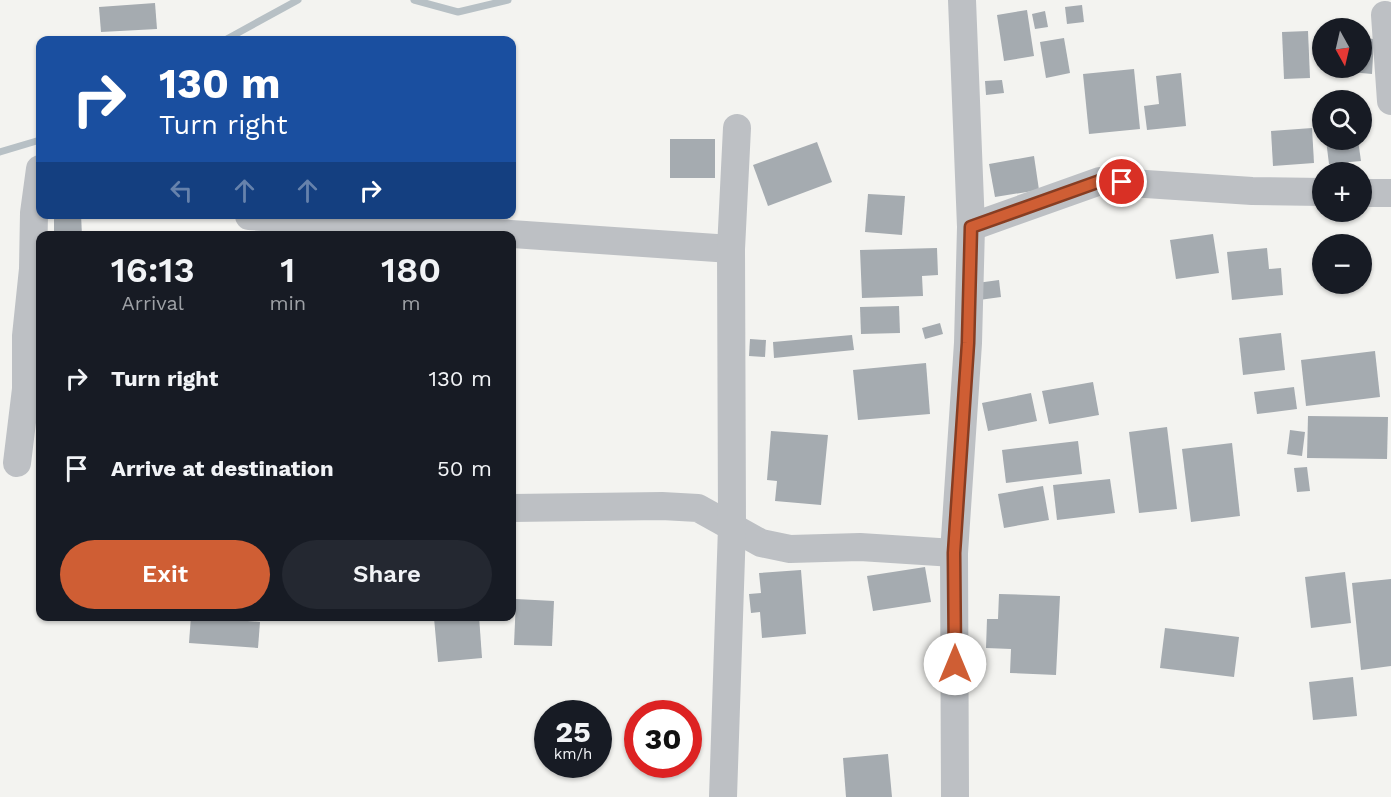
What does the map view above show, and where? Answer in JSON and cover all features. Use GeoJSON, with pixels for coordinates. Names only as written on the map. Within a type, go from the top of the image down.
{"type":"FeatureCollection","features":[{"type":"Feature","properties":{"kind":"street"},"geometry":{"type":"LineString","coordinates":[[955,797],[954,553],[968,343],[971,227],[962,0]]}},
{"type":"Feature","properties":{"kind":"street"},"geometry":{"type":"LineString","coordinates":[[1385,15],[1391,101]]}},
{"type":"Feature","properties":{"kind":"street"},"geometry":{"type":"LineString","coordinates":[[723,797],[732,527],[730,249],[737,128]]}},
{"type":"Feature","properties":{"kind":"street"},"geometry":{"type":"LineString","coordinates":[[971,227],[1100,181],[1252,191],[1312,192]]}},
{"type":"Feature","properties":{"kind":"street"},"geometry":{"type":"LineString","coordinates":[[1372,193],[1391,193]]}},
{"type":"Feature","properties":{"kind":"street"},"geometry":{"type":"LineString","coordinates":[[19,464],[26,389],[26,336],[33,269],[36,199]]}},
{"type":"Feature","properties":{"kind":"street"},"geometry":{"type":"LineString","coordinates":[[293,219],[468,231]]}},
{"type":"Feature","properties":{"kind":"street"},"geometry":{"type":"LineString","coordinates":[[516,234],[730,249]]}},
{"type":"Feature","properties":{"kind":"street"},"geometry":{"type":"LineString","coordinates":[[516,508],[662,506],[698,508],[761,543],[790,549],[860,547],[954,553]]}},
{"type":"Feature","properties":{"kind":"building"},"geometry":{"type":"Polygon","coordinates":[[[155,3],[157,29],[101,32],[99,7],[155,3]]]}},
{"type":"Feature","properties":{"kind":"building"},"geometry":{"type":"Polygon","coordinates":[[[1082,5],[1084,22],[1067,24],[1065,7],[1082,5]]]}},
{"type":"Feature","properties":{"kind":"building"},"geometry":{"type":"Polygon","coordinates":[[[1027,10],[1034,56],[1004,61],[997,15],[1027,10]]]}},
{"type":"Feature","properties":{"kind":"building"},"geometry":{"type":"Polygon","coordinates":[[[1045,11],[1048,27],[1035,29],[1032,14],[1045,11]]]}},
{"type":"Feature","properties":{"kind":"building"},"geometry":{"type":"Polygon","coordinates":[[[1308,31],[1310,78],[1284,79],[1282,32],[1308,31]]]}},
{"type":"Feature","properties":{"kind":"building"},"geometry":{"type":"Polygon","coordinates":[[[1064,38],[1070,73],[1046,78],[1040,42],[1064,38]]]}},
{"type":"Feature","properties":{"kind":"building"},"geometry":{"type":"Polygon","coordinates":[[[1372,39],[1374,39],[1372,74],[1372,39]]]}},
{"type":"Feature","properties":{"kind":"building"},"geometry":{"type":"Polygon","coordinates":[[[1134,69],[1140,129],[1089,134],[1083,74],[1134,69]]]}},
{"type":"Feature","properties":{"kind":"building"},"geometry":{"type":"Polygon","coordinates":[[[1181,73],[1186,126],[1147,130],[1144,106],[1159,104],[1156,76],[1181,73]]]}},
{"type":"Feature","properties":{"kind":"building"},"geometry":{"type":"Polygon","coordinates":[[[1002,80],[1004,93],[986,95],[985,81],[1002,80]]]}},
{"type":"Feature","properties":{"kind":"building"},"geometry":{"type":"Polygon","coordinates":[[[1312,128],[1314,162],[1273,166],[1271,131],[1312,128]]]}},
{"type":"Feature","properties":{"kind":"building"},"geometry":{"type":"Polygon","coordinates":[[[670,139],[715,139],[715,178],[670,178],[670,139]]]}},
{"type":"Feature","properties":{"kind":"building"},"geometry":{"type":"Polygon","coordinates":[[[817,142],[832,182],[768,206],[753,165],[817,142]]]}},
{"type":"Feature","properties":{"kind":"building"},"geometry":{"type":"Polygon","coordinates":[[[1327,150],[1359,150],[1361,161],[1329,162],[1327,150]]]}},
{"type":"Feature","properties":{"kind":"building"},"geometry":{"type":"Polygon","coordinates":[[[1034,156],[1039,190],[995,197],[989,164],[1034,156]]]}},
{"type":"Feature","properties":{"kind":"building"},"geometry":{"type":"Polygon","coordinates":[[[868,194],[905,196],[902,235],[865,232],[868,194]]]}},
{"type":"Feature","properties":{"kind":"building"},"geometry":{"type":"Polygon","coordinates":[[[54,219],[81,219],[82,231],[54,231],[54,219]]]}},
{"type":"Feature","properties":{"kind":"building"},"geometry":{"type":"Polygon","coordinates":[[[1213,234],[1219,273],[1176,279],[1170,240],[1213,234]]]}},
{"type":"Feature","properties":{"kind":"building"},"geometry":{"type":"Polygon","coordinates":[[[937,248],[938,275],[922,276],[923,296],[862,298],[860,250],[937,248]]]}},
{"type":"Feature","properties":{"kind":"building"},"geometry":{"type":"Polygon","coordinates":[[[1267,248],[1269,269],[1281,268],[1283,295],[1232,300],[1227,252],[1267,248]]]}},
{"type":"Feature","properties":{"kind":"building"},"geometry":{"type":"Polygon","coordinates":[[[999,280],[1001,297],[979,300],[977,283],[999,280]]]}},
{"type":"Feature","properties":{"kind":"building"},"geometry":{"type":"Polygon","coordinates":[[[899,306],[900,333],[861,334],[860,307],[899,306]]]}},
{"type":"Feature","properties":{"kind":"building"},"geometry":{"type":"Polygon","coordinates":[[[940,323],[943,334],[925,339],[922,328],[940,323]]]}},
{"type":"Feature","properties":{"kind":"building"},"geometry":{"type":"Polygon","coordinates":[[[1281,333],[1285,370],[1243,375],[1239,338],[1281,333]]]}},
{"type":"Feature","properties":{"kind":"building"},"geometry":{"type":"Polygon","coordinates":[[[852,335],[854,350],[774,358],[773,342],[852,335]]]}},
{"type":"Feature","properties":{"kind":"building"},"geometry":{"type":"Polygon","coordinates":[[[750,339],[766,340],[765,357],[749,356],[750,339]]]}},
{"type":"Feature","properties":{"kind":"building"},"geometry":{"type":"Polygon","coordinates":[[[1375,351],[1380,397],[1306,406],[1301,360],[1375,351]]]}},
{"type":"Feature","properties":{"kind":"building"},"geometry":{"type":"Polygon","coordinates":[[[926,363],[930,414],[858,420],[853,370],[926,363]]]}},
{"type":"Feature","properties":{"kind":"building"},"geometry":{"type":"Polygon","coordinates":[[[1093,382],[1099,415],[1049,424],[1042,391],[1093,382]]]}},
{"type":"Feature","properties":{"kind":"building"},"geometry":{"type":"Polygon","coordinates":[[[1294,387],[1297,409],[1257,414],[1254,392],[1294,387]]]}},
{"type":"Feature","properties":{"kind":"building"},"geometry":{"type":"Polygon","coordinates":[[[1031,393],[1037,421],[988,431],[982,403],[1031,393]]]}},
{"type":"Feature","properties":{"kind":"building"},"geometry":{"type":"Polygon","coordinates":[[[1308,416],[1388,417],[1387,459],[1307,458],[1308,416]]]}},
{"type":"Feature","properties":{"kind":"building"},"geometry":{"type":"Polygon","coordinates":[[[1167,427],[1177,509],[1139,513],[1129,432],[1167,427]]]}},
{"type":"Feature","properties":{"kind":"building"},"geometry":{"type":"Polygon","coordinates":[[[1290,430],[1305,432],[1302,456],[1287,454],[1290,430]]]}},
{"type":"Feature","properties":{"kind":"building"},"geometry":{"type":"Polygon","coordinates":[[[771,431],[828,435],[821,505],[775,501],[777,481],[767,480],[771,431]]]}},
{"type":"Feature","properties":{"kind":"building"},"geometry":{"type":"Polygon","coordinates":[[[1078,441],[1082,474],[1006,483],[1002,450],[1078,441]]]}},
{"type":"Feature","properties":{"kind":"building"},"geometry":{"type":"Polygon","coordinates":[[[1232,443],[1240,516],[1191,522],[1182,449],[1232,443]]]}},
{"type":"Feature","properties":{"kind":"building"},"geometry":{"type":"Polygon","coordinates":[[[1307,467],[1310,491],[1297,492],[1294,468],[1307,467]]]}},
{"type":"Feature","properties":{"kind":"building"},"geometry":{"type":"Polygon","coordinates":[[[1110,479],[1115,513],[1057,520],[1053,485],[1110,479]]]}},
{"type":"Feature","properties":{"kind":"building"},"geometry":{"type":"Polygon","coordinates":[[[1043,486],[1049,520],[1004,528],[998,494],[1043,486]]]}},
{"type":"Feature","properties":{"kind":"building"},"geometry":{"type":"Polygon","coordinates":[[[925,567],[931,602],[873,611],[867,576],[925,567]]]}},
{"type":"Feature","properties":{"kind":"building"},"geometry":{"type":"Polygon","coordinates":[[[801,570],[806,634],[762,638],[760,612],[751,613],[749,594],[761,593],[759,573],[801,570]]]}},
{"type":"Feature","properties":{"kind":"building"},"geometry":{"type":"Polygon","coordinates":[[[1345,572],[1351,623],[1311,628],[1305,577],[1345,572]]]}},
{"type":"Feature","properties":{"kind":"building"},"geometry":{"type":"Polygon","coordinates":[[[1391,579],[1391,666],[1361,670],[1352,583],[1391,579]]]}},
{"type":"Feature","properties":{"kind":"building"},"geometry":{"type":"Polygon","coordinates":[[[999,594],[1060,596],[1056,675],[1010,673],[1011,649],[986,648],[987,619],[998,619],[999,594]]]}},
{"type":"Feature","properties":{"kind":"building"},"geometry":{"type":"Polygon","coordinates":[[[516,599],[554,601],[552,646],[514,645],[516,599]]]}},
{"type":"Feature","properties":{"kind":"building"},"geometry":{"type":"Polygon","coordinates":[[[191,621],[260,622],[258,648],[189,643],[191,621]]]}},
{"type":"Feature","properties":{"kind":"building"},"geometry":{"type":"Polygon","coordinates":[[[434,621],[479,621],[482,658],[438,662],[434,621]]]}},
{"type":"Feature","properties":{"kind":"building"},"geometry":{"type":"Polygon","coordinates":[[[1165,628],[1239,637],[1234,677],[1160,668],[1165,628]]]}},
{"type":"Feature","properties":{"kind":"building"},"geometry":{"type":"Polygon","coordinates":[[[1353,677],[1357,716],[1313,720],[1309,682],[1353,677]]]}},
{"type":"Feature","properties":{"kind":"building"},"geometry":{"type":"Polygon","coordinates":[[[888,754],[892,797],[846,797],[843,758],[888,754]]]}},
{"type":"Feature","properties":{"kind":"waterway"},"geometry":{"type":"LineString","coordinates":[[232,36],[298,0]]}},
{"type":"Feature","properties":{"kind":"waterway"},"geometry":{"type":"LineString","coordinates":[[414,0],[458,12],[508,0]]}},
{"type":"Feature","properties":{"kind":"waterway"},"geometry":{"type":"LineString","coordinates":[[0,152],[36,141]]}},
{"type":"Feature","properties":{"kind":"route"},"geometry":{"type":"LineString","coordinates":[[955,664],[954,553],[968,343],[971,227],[1100,181],[1122,182]]}}]}
